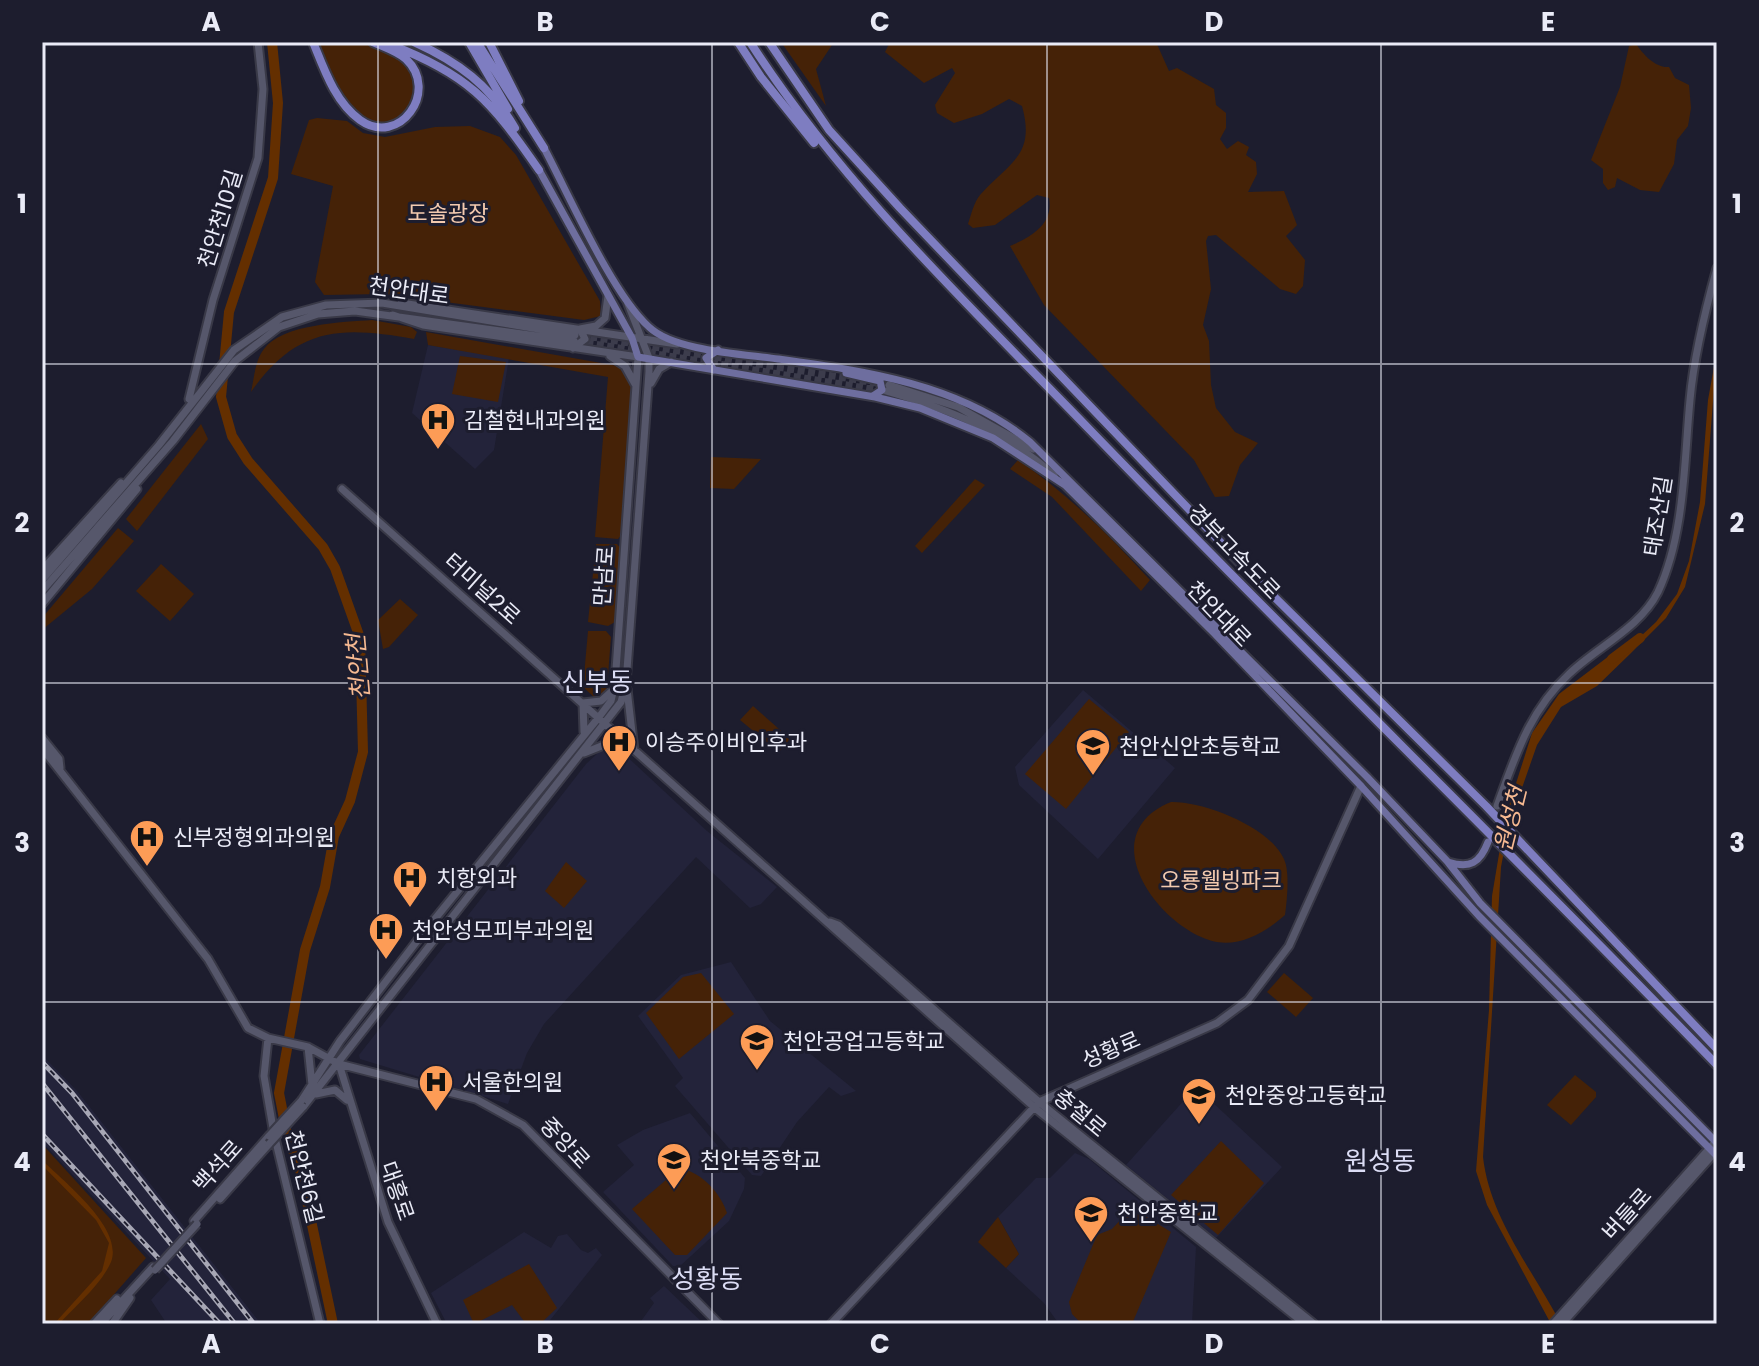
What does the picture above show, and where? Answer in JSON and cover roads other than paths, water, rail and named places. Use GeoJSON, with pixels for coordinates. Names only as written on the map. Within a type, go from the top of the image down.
{"type":"FeatureCollection","features":[{"type":"Feature","properties":{"kind":"highway"},"geometry":{"type":"LineString","coordinates":[[313,42],[335,92],[351,112],[377,127],[397,124],[416,105],[420,83],[406,59],[373,42]]}},
{"type":"Feature","properties":{"kind":"highway"},"geometry":{"type":"LineString","coordinates":[[384,42],[432,61],[470,85],[503,119],[539,170]]}},
{"type":"Feature","properties":{"kind":"highway"},"geometry":{"type":"LineString","coordinates":[[414,42],[461,66]]}},
{"type":"Feature","properties":{"kind":"highway"},"geometry":{"type":"LineString","coordinates":[[429,42],[461,66],[499,103],[539,170]]}},
{"type":"Feature","properties":{"kind":"highway","name":"만남로"},"geometry":{"type":"LineString","coordinates":[[469,42],[506,104],[539,170]]}},
{"type":"Feature","properties":{"kind":"highway"},"geometry":{"type":"LineString","coordinates":[[477,42],[544,148]]}},
{"type":"Feature","properties":{"kind":"highway"},"geometry":{"type":"LineString","coordinates":[[487,42],[544,148]]}},
{"type":"Feature","properties":{"kind":"highway"},"geometry":{"type":"LineString","coordinates":[[738,42],[798,125],[888,221]]}},
{"type":"Feature","properties":{"kind":"highway","name":"경부고속도로"},"geometry":{"type":"LineString","coordinates":[[750,42],[818,141],[888,221],[1241,585],[1480,821],[1717,1065]]}},
{"type":"Feature","properties":{"kind":"highway","name":"경부고속도로"},"geometry":{"type":"LineString","coordinates":[[769,42],[829,130],[900,208],[1250,573],[1486,806],[1717,1049]]}},
{"type":"Feature","properties":{"kind":"main road"},"geometry":{"type":"LineString","coordinates":[[544,148],[622,290],[645,324],[656,333],[708,348],[871,373],[969,404],[1019,433],[1057,467]]}},
{"type":"Feature","properties":{"kind":"main road","name":"만남로"},"geometry":{"type":"LineString","coordinates":[[539,170],[632,338],[638,357]]}},
{"type":"Feature","properties":{"kind":"main road"},"geometry":{"type":"LineString","coordinates":[[719,372],[705,360],[708,354],[720,350]]}},
{"type":"Feature","properties":{"kind":"main road"},"geometry":{"type":"LineString","coordinates":[[638,357],[871,396],[920,408],[993,438],[1065,485]]}},
{"type":"Feature","properties":{"kind":"main road"},"geometry":{"type":"LineString","coordinates":[[803,362],[880,381],[882,390],[871,396]]}},
{"type":"Feature","properties":{"kind":"main road","name":"천안대로"},"geometry":{"type":"LineString","coordinates":[[1057,467],[1252,660],[1447,861],[1487,910],[1715,1149]]}},
{"type":"Feature","properties":{"kind":"main road","name":"천안대로"},"geometry":{"type":"LineString","coordinates":[[1065,485],[1215,634],[1484,920],[1715,1149]]}},
{"type":"Feature","properties":{"kind":"main road"},"geometry":{"type":"LineString","coordinates":[[1447,861],[1465,866],[1474,864],[1483,857],[1488,842]]}},
{"type":"Feature","properties":{"kind":"street","name":"천안천10길"},"geometry":{"type":"LineString","coordinates":[[197,403],[189,399],[192,380],[213,300],[258,158],[263,89],[258,42]]}},
{"type":"Feature","properties":{"kind":"street","name":"태조산길"},"geometry":{"type":"LineString","coordinates":[[1497,806],[1537,710],[1570,672],[1647,609],[1667,571],[1681,487],[1695,358],[1717,268]]}},
{"type":"Feature","properties":{"kind":"street"},"geometry":{"type":"LineString","coordinates":[[622,290],[649,358]]}},
{"type":"Feature","properties":{"kind":"street"},"geometry":{"type":"LineString","coordinates":[[575,338],[605,318],[609,308],[606,291]]}},
{"type":"Feature","properties":{"kind":"street","name":"천안대로"},"geometry":{"type":"LineString","coordinates":[[197,403],[199,394],[245,340],[282,317],[306,309],[357,302],[410,304],[575,338]]}},
{"type":"Feature","properties":{"kind":"street","name":"천안대로"},"geometry":{"type":"LineString","coordinates":[[197,403],[246,350],[279,327],[318,314],[355,311],[393,315],[423,325],[575,338]]}},
{"type":"Feature","properties":{"kind":"street"},"geometry":{"type":"LineString","coordinates":[[575,338],[632,338],[708,348]]}},
{"type":"Feature","properties":{"kind":"street"},"geometry":{"type":"LineString","coordinates":[[575,338],[625,366],[637,390]]}},
{"type":"Feature","properties":{"kind":"street"},"geometry":{"type":"LineString","coordinates":[[597,352],[638,357]]}},
{"type":"Feature","properties":{"kind":"street","name":"만남로"},"geometry":{"type":"LineString","coordinates":[[339,1064],[575,754],[580,741],[602,720],[615,688],[638,357]]}},
{"type":"Feature","properties":{"kind":"street","name":"만남로"},"geometry":{"type":"LineString","coordinates":[[331,1058],[354,1023],[624,694],[649,358]]}},
{"type":"Feature","properties":{"kind":"street"},"geometry":{"type":"LineString","coordinates":[[647,393],[656,372],[671,362]]}},
{"type":"Feature","properties":{"kind":"street","name":"천안대로"},"geometry":{"type":"LineString","coordinates":[[1057,467],[1022,441],[975,415],[940,400],[888,388],[990,430],[1036,460],[1065,485]]}},
{"type":"Feature","properties":{"kind":"street"},"geometry":{"type":"LineString","coordinates":[[42,604],[173,441],[197,403]]}},
{"type":"Feature","properties":{"kind":"street"},"geometry":{"type":"LineString","coordinates":[[42,570],[197,403]]}},
{"type":"Feature","properties":{"kind":"street"},"geometry":{"type":"LineString","coordinates":[[42,580],[173,441]]}},
{"type":"Feature","properties":{"kind":"street"},"geometry":{"type":"LineString","coordinates":[[42,591],[159,445]]}},
{"type":"Feature","properties":{"kind":"street","name":"터미널2로"},"geometry":{"type":"LineString","coordinates":[[342,489],[602,720]]}},
{"type":"Feature","properties":{"kind":"street"},"geometry":{"type":"LineString","coordinates":[[575,754],[609,743],[634,750],[626,683]]}},
{"type":"Feature","properties":{"kind":"street"},"geometry":{"type":"LineString","coordinates":[[580,741],[586,724],[583,703],[606,698],[615,688],[619,698],[624,694]]}},
{"type":"Feature","properties":{"kind":"street","name":"충절로"},"geometry":{"type":"LineString","coordinates":[[602,720],[709,819],[830,922],[866,959],[1037,1105],[1305,1324]]}},
{"type":"Feature","properties":{"kind":"street"},"geometry":{"type":"LineString","coordinates":[[42,738],[59,759],[60,768]]}},
{"type":"Feature","properties":{"kind":"street"},"geometry":{"type":"LineString","coordinates":[[42,748],[208,959],[248,1028],[271,1039],[308,1047],[339,1064],[311,1098]]}},
{"type":"Feature","properties":{"kind":"street","name":"성황로"},"geometry":{"type":"LineString","coordinates":[[831,1324],[1037,1105],[1217,1023],[1248,1000],[1289,946],[1361,786]]}},
{"type":"Feature","properties":{"kind":"street"},"geometry":{"type":"LineString","coordinates":[[354,1023],[355,1031],[364,1029]]}},
{"type":"Feature","properties":{"kind":"street","name":"천안천6길"},"geometry":{"type":"LineString","coordinates":[[271,1039],[264,1076],[274,1134],[320,1324]]}},
{"type":"Feature","properties":{"kind":"street"},"geometry":{"type":"LineString","coordinates":[[308,1047],[311,1088]]}},
{"type":"Feature","properties":{"kind":"street"},"geometry":{"type":"LineString","coordinates":[[303,1103],[331,1058]]}},
{"type":"Feature","properties":{"kind":"street","name":"대흥로"},"geometry":{"type":"LineString","coordinates":[[339,1064],[347,1100],[392,1233],[437,1324]]}},
{"type":"Feature","properties":{"kind":"street","name":"중앙로"},"geometry":{"type":"LineString","coordinates":[[339,1064],[476,1099],[523,1125],[719,1324]]}},
{"type":"Feature","properties":{"kind":"street"},"geometry":{"type":"LineString","coordinates":[[303,1103],[330,1090],[347,1100]]}},
{"type":"Feature","properties":{"kind":"street","name":"백석로"},"geometry":{"type":"LineString","coordinates":[[154,1268],[303,1103]]}},
{"type":"Feature","properties":{"kind":"street","name":"충절로"},"geometry":{"type":"LineString","coordinates":[[1037,1105],[1314,1324]]}},
{"type":"Feature","properties":{"kind":"street","name":"버들로"},"geometry":{"type":"LineString","coordinates":[[1567,1313],[1715,1149]]}},
{"type":"Feature","properties":{"kind":"street"},"geometry":{"type":"LineString","coordinates":[[106,1324],[135,1286],[154,1268]]}},
{"type":"Feature","properties":{"kind":"street"},"geometry":{"type":"LineString","coordinates":[[106,1324],[154,1268]]}},
{"type":"Feature","properties":{"kind":"street"},"geometry":{"type":"LineString","coordinates":[[94,1324],[124,1291],[135,1286]]}},
{"type":"Feature","properties":{"kind":"street"},"geometry":{"type":"LineString","coordinates":[[1553,1324],[1567,1313]]}},
{"type":"Feature","properties":{"kind":"street"},"geometry":{"type":"LineString","coordinates":[[1562,1324],[1567,1313]]}},
{"type":"Feature","properties":{"kind":"water"},"geometry":{"type":"Polygon","coordinates":[[[1717,350],[1705,504],[1685,587],[1666,618],[1597,686],[1561,707],[1537,745],[1509,825],[1501,867],[1483,1157],[1487,1180],[1503,1223],[1561,1324],[1551,1324],[1487,1205],[1476,1171],[1489,1010],[1492,896],[1505,818],[1532,733],[1559,694],[1609,656],[1625,651],[1656,622],[1677,594],[1689,561],[1700,502],[1708,400],[1717,350]]]}},
{"type":"Feature","properties":{"kind":"water"},"geometry":{"type":"Polygon","coordinates":[[[42,1160],[90,1206],[109,1235],[113,1249],[111,1262],[101,1279],[59,1324],[54,1324],[102,1271],[109,1243],[96,1220],[42,1165],[42,1160]]]}},
{"type":"Feature","properties":{"kind":"waterway","name":"천안천"},"geometry":{"type":"LineString","coordinates":[[272,42],[278,103],[273,178],[229,312],[221,397],[232,436],[248,461],[323,547],[335,568],[360,638],[363,752],[350,801],[334,836],[325,887],[305,950],[279,1093],[287,1134],[301,1173],[333,1324]]}},
{"type":"Feature","properties":{"kind":"waterway","name":"원성천"},"geometry":{"type":"LineString","coordinates":[[1612,659],[1640,638]]}},
{"type":"Feature","properties":{"kind":"tunnel"},"geometry":{"type":"LineString","coordinates":[[580,335],[889,385]]}},
{"type":"Feature","properties":{"kind":"tunnel"},"geometry":{"type":"LineString","coordinates":[[576,341],[884,391]]}},
{"type":"Feature","properties":{"kind":"railway"},"geometry":{"type":"LineString","coordinates":[[42,1062],[72,1093],[254,1324]]}},
{"type":"Feature","properties":{"kind":"railway"},"geometry":{"type":"LineString","coordinates":[[42,1083],[235,1324]]}},
{"type":"Feature","properties":{"kind":"railway"},"geometry":{"type":"LineString","coordinates":[[42,1134],[220,1324]]}},
{"type":"Feature","properties":{"kind":"place","name":"김철현내과의원"},"geometry":{"type":"Point","coordinates":[438,451]}},
{"type":"Feature","properties":{"kind":"place","name":"이승주이비인후과"},"geometry":{"type":"Point","coordinates":[619,773]}},
{"type":"Feature","properties":{"kind":"place","name":"천안신안초등학교"},"geometry":{"type":"Point","coordinates":[1093,777]}},
{"type":"Feature","properties":{"kind":"place","name":"신부정형외과의원"},"geometry":{"type":"Point","coordinates":[147,868]}},
{"type":"Feature","properties":{"kind":"place","name":"치항외과"},"geometry":{"type":"Point","coordinates":[410,909]}},
{"type":"Feature","properties":{"kind":"place","name":"천안성모피부과의원"},"geometry":{"type":"Point","coordinates":[386,961]}},
{"type":"Feature","properties":{"kind":"place","name":"천안공업고등학교"},"geometry":{"type":"Point","coordinates":[757,1072]}},
{"type":"Feature","properties":{"kind":"place","name":"서울한의원"},"geometry":{"type":"Point","coordinates":[436,1113]}},
{"type":"Feature","properties":{"kind":"place","name":"천안중앙고등학교"},"geometry":{"type":"Point","coordinates":[1199,1126]}},
{"type":"Feature","properties":{"kind":"place","name":"천안북중학교"},"geometry":{"type":"Point","coordinates":[674,1191]}},
{"type":"Feature","properties":{"kind":"place","name":"천안중학교"},"geometry":{"type":"Point","coordinates":[1091,1244]}},
{"type":"Feature","properties":{"kind":"district","name":"신부동"},"geometry":{"type":"Point","coordinates":[597,682]}},
{"type":"Feature","properties":{"kind":"district","name":"원성동"},"geometry":{"type":"Point","coordinates":[1380,1161]}},
{"type":"Feature","properties":{"kind":"district","name":"성황동"},"geometry":{"type":"Point","coordinates":[707,1279]}},
{"type":"Feature","properties":{"kind":"park label","name":"도솔광장"},"geometry":{"type":"Point","coordinates":[448,213]}},
{"type":"Feature","properties":{"kind":"park label","name":"오룡웰빙파크"},"geometry":{"type":"Point","coordinates":[1221,880]}}]}
